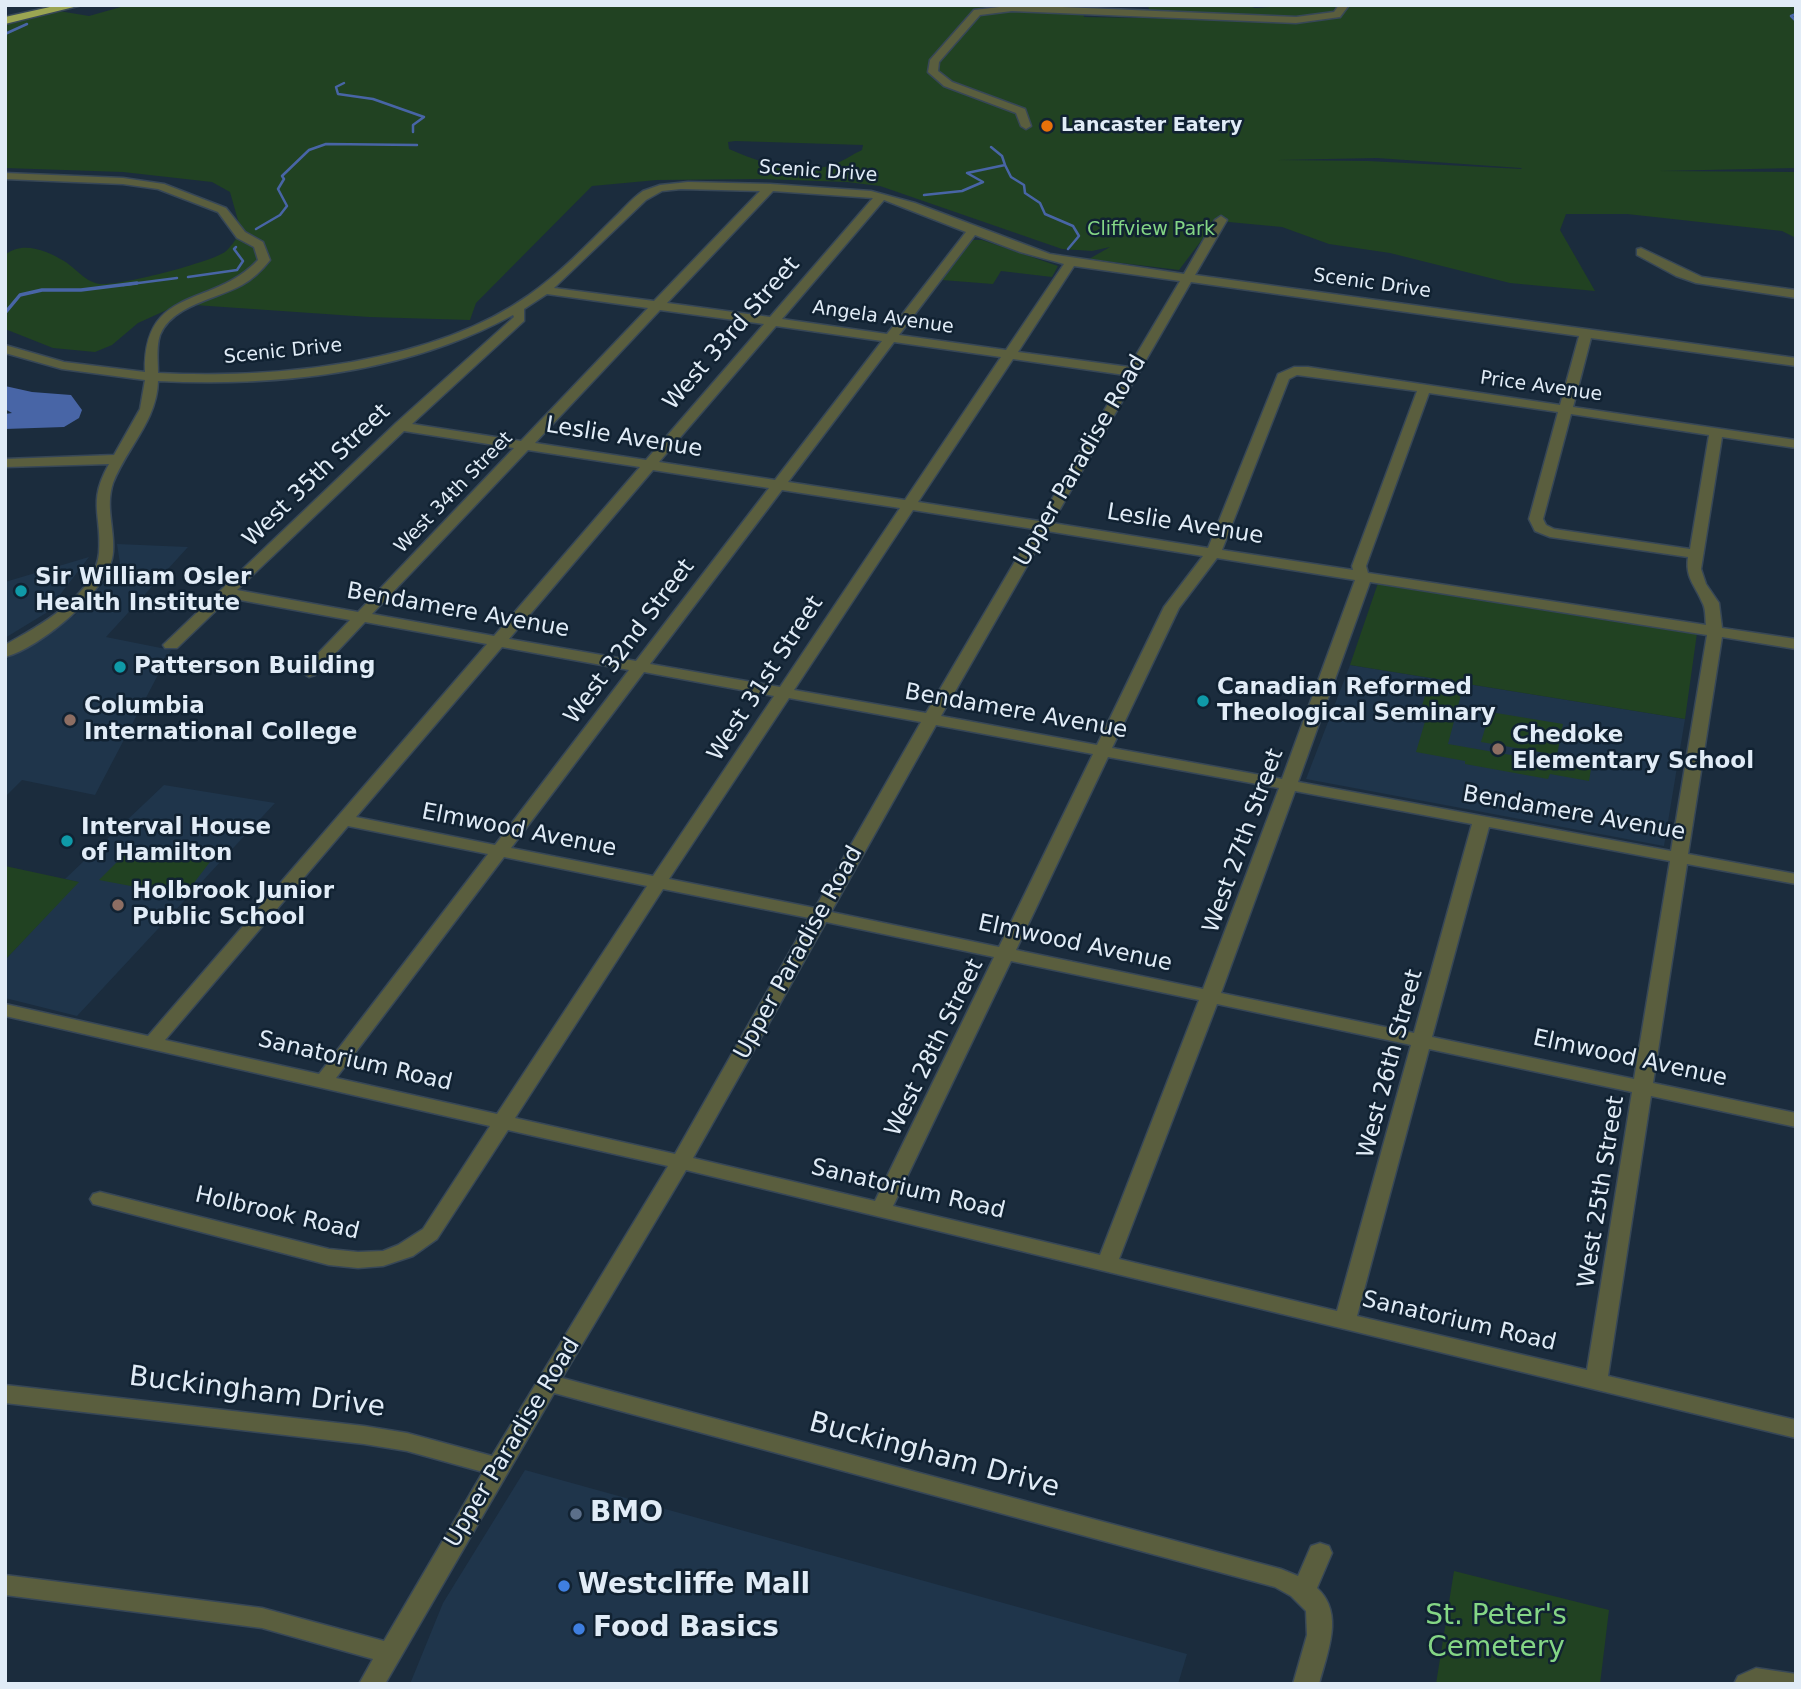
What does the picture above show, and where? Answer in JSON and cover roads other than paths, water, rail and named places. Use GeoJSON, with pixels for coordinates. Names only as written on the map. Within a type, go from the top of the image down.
{"type":"FeatureCollection","features":[{"type":"Feature","properties":{"kind":"highway"},"geometry":{"type":"LineString","coordinates":[[5,12],[37,5]]}},
{"type":"Feature","properties":{"kind":"highway"},"geometry":{"type":"LineString","coordinates":[[5,21],[76,5]]}},
{"type":"Feature","properties":{"kind":"street"},"geometry":{"type":"LineString","coordinates":[[1026,126],[1021,111],[948,84],[933,72],[934,62],[977,12],[1012,8],[1296,20],[1337,15],[1344,5]]}},
{"type":"Feature","properties":{"kind":"street"},"geometry":{"type":"LineString","coordinates":[[5,176],[123,181],[160,187],[222,210],[241,235],[259,245],[264,260],[253,274],[235,286],[178,309],[158,328],[152,340],[152,379],[145,418],[118,459],[103,489],[106,557],[94,584],[43,630],[5,652]]}},
{"type":"Feature","properties":{"kind":"street","name":"Scenic Drive"},"geometry":{"type":"LineString","coordinates":[[5,349],[36,360],[82,370],[152,379],[231,378],[319,370],[407,352],[481,326],[518,308],[545,290],[651,190],[674,186],[770,187],[881,196],[1041,255],[1071,262],[1796,362]]}},
{"type":"Feature","properties":{"kind":"street","name":"West 34th Street"},"geometry":{"type":"LineString","coordinates":[[309,673],[770,187]]}},
{"type":"Feature","properties":{"kind":"street","name":"West 33rd Street"},"geometry":{"type":"LineString","coordinates":[[152,1043],[881,196]]}},
{"type":"Feature","properties":{"kind":"street","name":"Upper Paradise Road"},"geometry":{"type":"LineString","coordinates":[[372,1684],[680,1162],[931,719],[1221,220]]}},
{"type":"Feature","properties":{"kind":"street","name":"West 32nd Street"},"geometry":{"type":"LineString","coordinates":[[323,1082],[973,230]]}},
{"type":"Feature","properties":{"kind":"street"},"geometry":{"type":"LineString","coordinates":[[1641,252],[1680,273],[1700,280],[1796,294]]}},
{"type":"Feature","properties":{"kind":"street","name":"West 31st Street"},"geometry":{"type":"LineString","coordinates":[[500,1122],[907,505],[1071,262]]}},
{"type":"Feature","properties":{"kind":"street","name":"Angela Avenue"},"geometry":{"type":"LineString","coordinates":[[545,290],[1134,372]]}},
{"type":"Feature","properties":{"kind":"street","name":"West 35th Street"},"geometry":{"type":"LineString","coordinates":[[171,645],[401,426],[520,318],[518,308]]}},
{"type":"Feature","properties":{"kind":"street"},"geometry":{"type":"LineString","coordinates":[[481,326],[494,331],[497,334],[496,340]]}},
{"type":"Feature","properties":{"kind":"street"},"geometry":{"type":"LineString","coordinates":[[1586,333],[1536,519],[1540,528],[1550,533],[1695,554]]}},
{"type":"Feature","properties":{"kind":"street","name":"Price Avenue"},"geometry":{"type":"LineString","coordinates":[[1283,377],[1294,371],[1308,371],[1796,444]]}},
{"type":"Feature","properties":{"kind":"street","name":"West 28th Street"},"geometry":{"type":"LineString","coordinates":[[881,1210],[1007,954],[1172,607],[1214,552],[1283,377]]}},
{"type":"Feature","properties":{"kind":"street","name":"West 27th Street"},"geometry":{"type":"LineString","coordinates":[[1107,1264],[1211,998],[1363,581],[1359,566],[1424,390]]}},
{"type":"Feature","properties":{"kind":"street","name":"Leslie Avenue"},"geometry":{"type":"LineString","coordinates":[[401,426],[1796,644]]}},
{"type":"Feature","properties":{"kind":"street","name":"West 25th Street"},"geometry":{"type":"LineString","coordinates":[[1596,1382],[1715,631],[1711,603],[1698,584],[1694,569],[1716,432]]}},
{"type":"Feature","properties":{"kind":"street"},"geometry":{"type":"LineString","coordinates":[[5,463],[118,459]]}},
{"type":"Feature","properties":{"kind":"street","name":"Bendamere Avenue"},"geometry":{"type":"LineString","coordinates":[[228,593],[931,719],[1796,879]]}},
{"type":"Feature","properties":{"kind":"street","name":"Elmwood Avenue"},"geometry":{"type":"LineString","coordinates":[[343,820],[821,915],[1796,1120]]}},
{"type":"Feature","properties":{"kind":"street","name":"West 26th Street"},"geometry":{"type":"LineString","coordinates":[[1345,1321],[1482,820]]}},
{"type":"Feature","properties":{"kind":"street","name":"Sanatorium Road"},"geometry":{"type":"LineString","coordinates":[[5,1010],[680,1162],[1796,1429]]}},
{"type":"Feature","properties":{"kind":"street","name":"Holbrook Road"},"geometry":{"type":"LineString","coordinates":[[100,1199],[329,1257],[364,1262],[394,1257],[412,1249],[430,1234],[500,1122]]}},
{"type":"Feature","properties":{"kind":"street","name":"Buckingham Drive"},"geometry":{"type":"LineString","coordinates":[[548,1383],[1281,1579],[1304,1589]]}},
{"type":"Feature","properties":{"kind":"street","name":"Buckingham Drive"},"geometry":{"type":"LineString","coordinates":[[5,1394],[364,1435],[407,1442],[499,1467]]}},
{"type":"Feature","properties":{"kind":"street"},"geometry":{"type":"LineString","coordinates":[[1306,1684],[1322,1616],[1317,1603],[1304,1589],[1320,1553]]}},
{"type":"Feature","properties":{"kind":"street"},"geometry":{"type":"LineString","coordinates":[[5,1585],[262,1618],[390,1653]]}},
{"type":"Feature","properties":{"kind":"street"},"geometry":{"type":"LineString","coordinates":[[1747,1684],[1756,1679],[1795,1684]]}},
{"type":"Feature","properties":{"kind":"water"},"geometry":{"type":"Polygon","coordinates":[[[5,386],[32,392],[71,395],[82,410],[79,418],[64,427],[5,429],[5,414],[12,413],[5,409],[5,386]]]}},
{"type":"Feature","properties":{"kind":"waterway"},"geometry":{"type":"LineString","coordinates":[[1796,14],[1791,16],[1796,21]]}},
{"type":"Feature","properties":{"kind":"waterway"},"geometry":{"type":"LineString","coordinates":[[5,34],[27,24]]}},
{"type":"Feature","properties":{"kind":"waterway"},"geometry":{"type":"LineString","coordinates":[[344,83],[336,87],[338,94],[373,99],[424,117],[413,125],[413,132]]}},
{"type":"Feature","properties":{"kind":"waterway"},"geometry":{"type":"LineString","coordinates":[[256,229],[280,215],[287,206],[278,189],[284,179],[282,176],[309,150],[326,144],[417,145]]}},
{"type":"Feature","properties":{"kind":"waterway"},"geometry":{"type":"LineString","coordinates":[[991,147],[1002,156],[1005,165]]}},
{"type":"Feature","properties":{"kind":"waterway"},"geometry":{"type":"LineString","coordinates":[[924,195],[962,191],[983,182],[967,173],[1005,165]]}},
{"type":"Feature","properties":{"kind":"waterway"},"geometry":{"type":"LineString","coordinates":[[1005,165],[1011,177],[1024,185],[1025,193],[1040,203],[1045,214],[1073,226],[1079,236],[1068,249]]}},
{"type":"Feature","properties":{"kind":"waterway"},"geometry":{"type":"LineString","coordinates":[[188,277],[237,270],[243,261],[234,249],[236,247]]}},
{"type":"Feature","properties":{"kind":"waterway"},"geometry":{"type":"LineString","coordinates":[[123,285],[177,278]]}},
{"type":"Feature","properties":{"kind":"waterway"},"geometry":{"type":"LineString","coordinates":[[5,313],[20,295],[42,290],[81,290],[137,283]]}},
{"type":"Feature","properties":{"kind":"place","name":"Lancaster Eatery"},"geometry":{"type":"Point","coordinates":[1047,126]}},
{"type":"Feature","properties":{"kind":"place","name":"Sir William Osler Health Institute"},"geometry":{"type":"Point","coordinates":[21,591]}},
{"type":"Feature","properties":{"kind":"place","name":"Patterson Building"},"geometry":{"type":"Point","coordinates":[120,667]}},
{"type":"Feature","properties":{"kind":"place","name":"Canadian Reformed Theological Seminary"},"geometry":{"type":"Point","coordinates":[1203,701]}},
{"type":"Feature","properties":{"kind":"place","name":"Columbia International College"},"geometry":{"type":"Point","coordinates":[70,720]}},
{"type":"Feature","properties":{"kind":"place","name":"Chedoke Elementary School"},"geometry":{"type":"Point","coordinates":[1498,749]}},
{"type":"Feature","properties":{"kind":"place","name":"Interval House of Hamilton"},"geometry":{"type":"Point","coordinates":[67,841]}},
{"type":"Feature","properties":{"kind":"place","name":"Holbrook Junior Public School"},"geometry":{"type":"Point","coordinates":[118,905]}},
{"type":"Feature","properties":{"kind":"place","name":"BMO"},"geometry":{"type":"Point","coordinates":[576,1514]}},
{"type":"Feature","properties":{"kind":"place","name":"Westcliffe Mall"},"geometry":{"type":"Point","coordinates":[564,1586]}},
{"type":"Feature","properties":{"kind":"place","name":"Food Basics"},"geometry":{"type":"Point","coordinates":[579,1629]}},
{"type":"Feature","properties":{"kind":"park label","name":"Cliffview Park"},"geometry":{"type":"Point","coordinates":[1151,230]}},
{"type":"Feature","properties":{"kind":"park label","name":"St. Peter's Cemetery"},"geometry":{"type":"Point","coordinates":[1496,1633]}}]}
